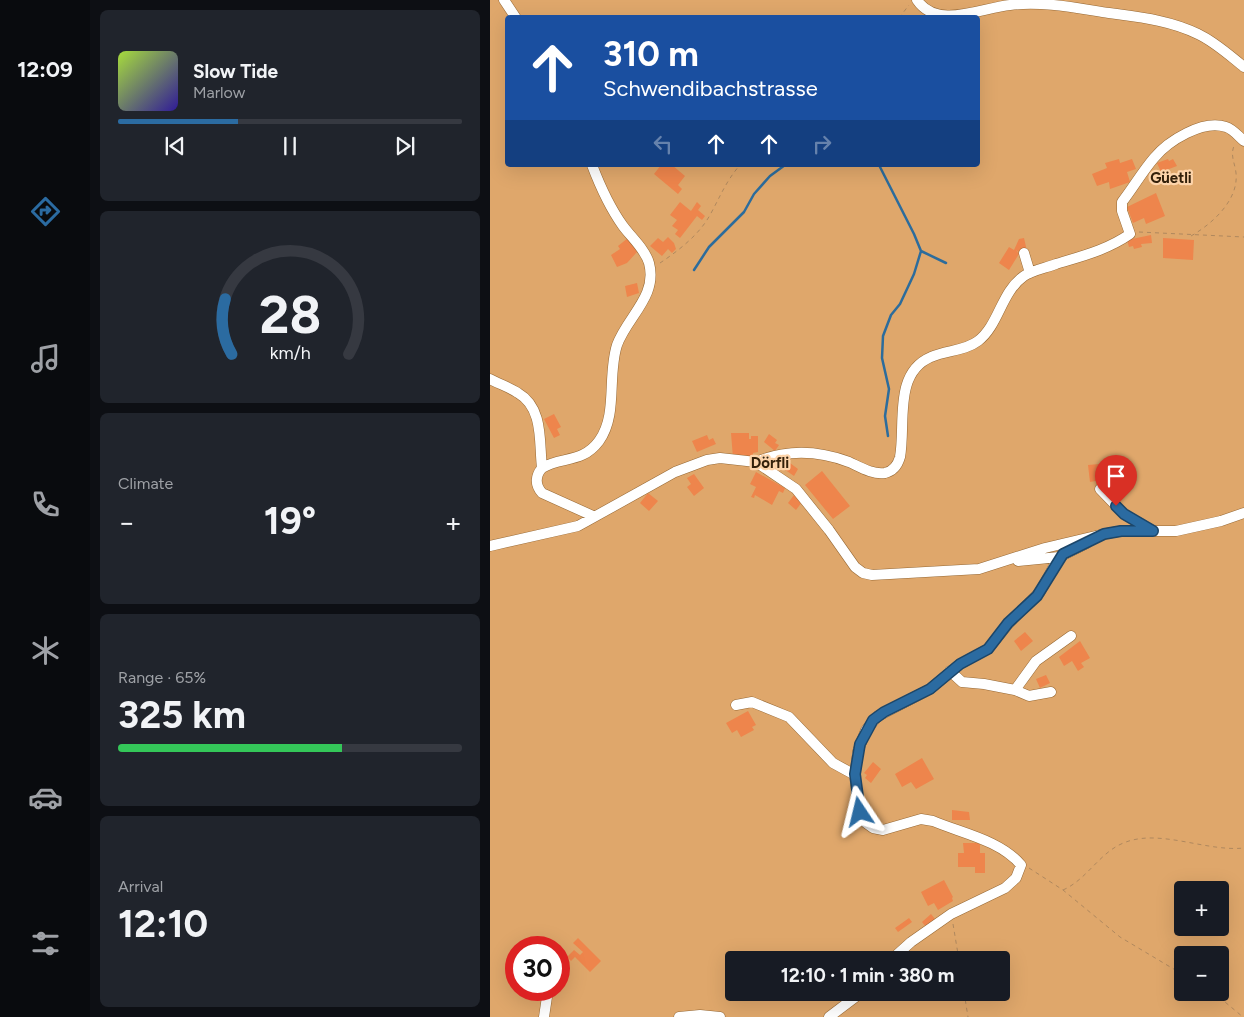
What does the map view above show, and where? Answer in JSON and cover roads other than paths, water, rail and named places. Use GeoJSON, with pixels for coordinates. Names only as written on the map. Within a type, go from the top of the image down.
{"type":"FeatureCollection","features":[{"type":"Feature","properties":{"kind":"street"},"geometry":{"type":"LineString","coordinates":[[504,0],[514,15]]}},
{"type":"Feature","properties":{"kind":"street"},"geometry":{"type":"LineString","coordinates":[[913,2],[930,12],[941,15],[959,15],[1009,4],[1034,4],[1153,20],[1198,34],[1215,44],[1244,67]]}},
{"type":"Feature","properties":{"kind":"street"},"geometry":{"type":"LineString","coordinates":[[756,462],[779,453],[807,452],[837,458],[876,472],[890,471],[896,466],[900,457],[904,399],[911,374],[919,365],[931,357],[966,347],[980,339],[1014,286],[1030,273],[1098,252],[1119,242],[1131,232],[1121,205],[1160,152],[1188,134],[1212,126],[1228,128],[1244,141]]}},
{"type":"Feature","properties":{"kind":"street"},"geometry":{"type":"LineString","coordinates":[[542,468],[583,455],[594,447],[602,437],[609,413],[615,352],[622,334],[648,293],[650,269],[644,254],[617,216],[593,167]]}},
{"type":"Feature","properties":{"kind":"street"},"geometry":{"type":"LineString","coordinates":[[1024,253],[1030,273]]}},
{"type":"Feature","properties":{"kind":"street"},"geometry":{"type":"LineString","coordinates":[[490,379],[520,393],[531,406],[538,426],[542,468],[536,480],[537,486],[542,493],[593,516]]}},
{"type":"Feature","properties":{"kind":"street"},"geometry":{"type":"LineString","coordinates":[[490,546],[572,528],[675,472],[702,461],[720,458],[756,462],[796,489],[829,530],[851,563],[863,573],[872,575],[964,570],[1004,562],[1059,557],[1104,534]]}},
{"type":"Feature","properties":{"kind":"street"},"geometry":{"type":"LineString","coordinates":[[1100,489],[1124,514],[1153,531]]}},
{"type":"Feature","properties":{"kind":"street"},"geometry":{"type":"LineString","coordinates":[[1004,562],[1045,548],[1104,534],[1121,531],[1184,530],[1244,513]]}},
{"type":"Feature","properties":{"kind":"street"},"geometry":{"type":"LineString","coordinates":[[901,951],[951,914],[1005,888],[1016,878],[1021,865],[1015,858],[1000,848],[933,820],[921,819],[883,830],[870,826],[860,812],[855,774],[860,744],[873,720],[884,712],[930,689],[950,672],[991,646],[1008,623],[1040,592],[1059,557]]}},
{"type":"Feature","properties":{"kind":"street"},"geometry":{"type":"LineString","coordinates":[[1015,690],[1036,661],[1071,636]]}},
{"type":"Feature","properties":{"kind":"street"},"geometry":{"type":"LineString","coordinates":[[950,672],[962,682],[1015,690],[1029,696],[1051,692]]}},
{"type":"Feature","properties":{"kind":"street"},"geometry":{"type":"LineString","coordinates":[[736,705],[747,702],[761,704],[789,717],[833,763],[855,774]]}},
{"type":"Feature","properties":{"kind":"street"},"geometry":{"type":"LineString","coordinates":[[544,1017],[546,1001]]}},
{"type":"Feature","properties":{"kind":"street"},"geometry":{"type":"LineString","coordinates":[[829,1017],[850,1001]]}},
{"type":"Feature","properties":{"kind":"street"},"geometry":{"type":"LineString","coordinates":[[679,1017],[700,1015],[720,1017]]}},
{"type":"Feature","properties":{"kind":"waterway"},"geometry":{"type":"LineString","coordinates":[[694,270],[709,247],[744,212],[754,194],[770,176],[782,167]]}},
{"type":"Feature","properties":{"kind":"waterway"},"geometry":{"type":"LineString","coordinates":[[880,167],[921,251],[914,274],[900,304],[891,315],[883,336],[882,358],[889,389],[885,416],[888,436]]}},
{"type":"Feature","properties":{"kind":"waterway"},"geometry":{"type":"LineString","coordinates":[[921,251],[946,263]]}},
{"type":"Feature","properties":{"kind":"district","name":"Güetli"},"geometry":{"type":"Point","coordinates":[1171,178]}},
{"type":"Feature","properties":{"kind":"district","name":"Dörfli"},"geometry":{"type":"Point","coordinates":[770,463]}}]}
